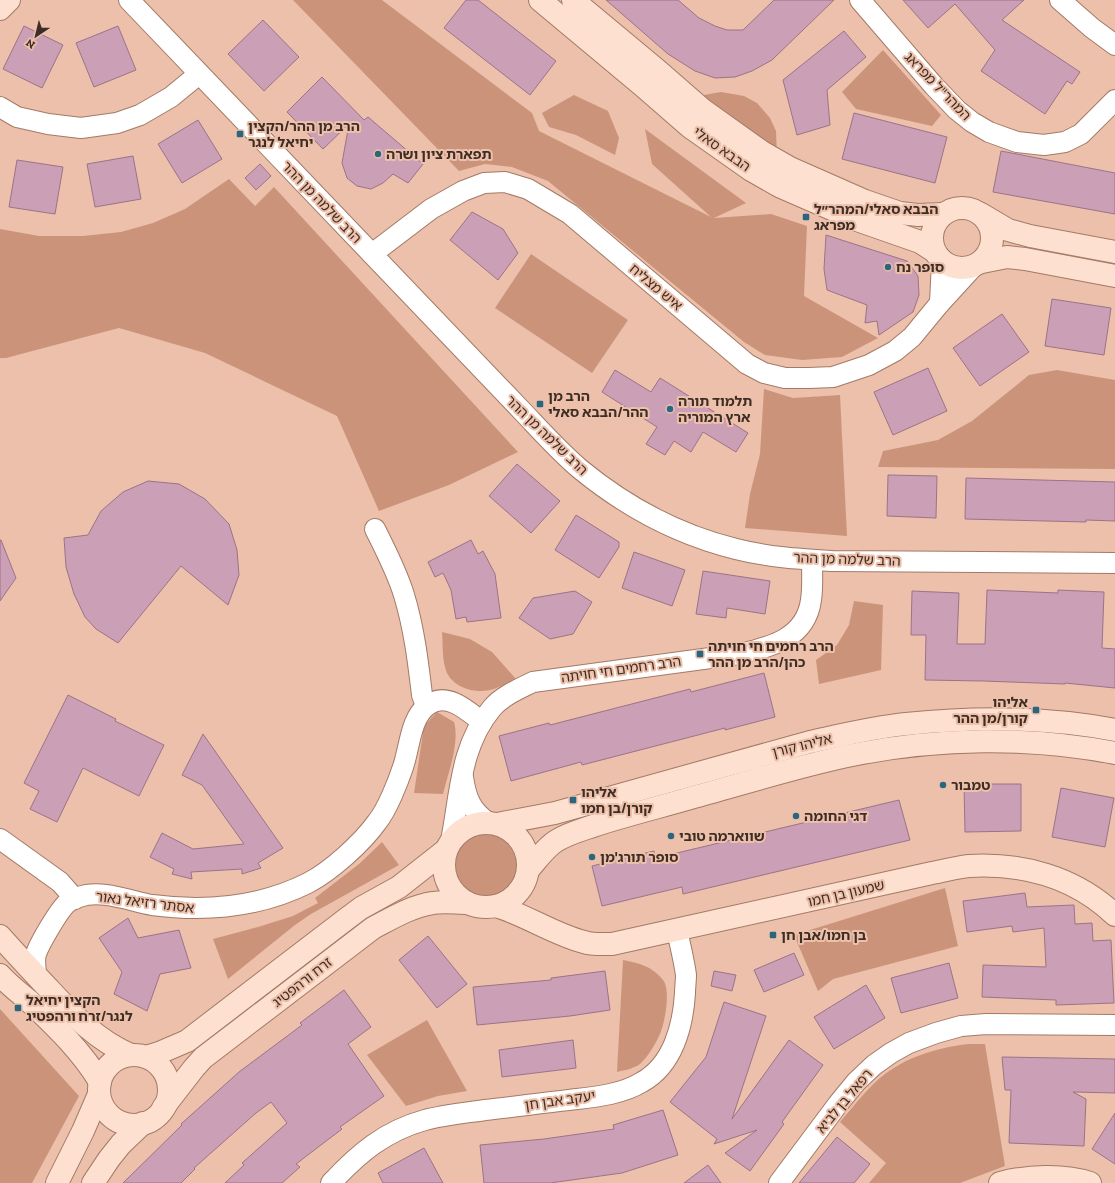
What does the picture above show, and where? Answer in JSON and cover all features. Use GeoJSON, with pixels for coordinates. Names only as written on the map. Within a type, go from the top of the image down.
{"type":"FeatureCollection","features":[{"type":"Feature","properties":{"kind":"street"},"geometry":{"type":"LineString","coordinates":[[0,9],[9,0]]}},
{"type":"Feature","properties":{"kind":"street","name":"הרב שלמה מן ההר"},"geometry":{"type":"LineString","coordinates":[[129,0],[529,419],[579,468],[600,484],[652,516],[675,528],[708,541],[737,549],[762,554],[812,560],[1115,563]]}},
{"type":"Feature","properties":{"kind":"street","name":"הבבא סאלי"},"geometry":{"type":"LineString","coordinates":[[540,0],[690,127],[751,170],[781,187],[817,203],[857,220],[920,242],[938,256]]}},
{"type":"Feature","properties":{"kind":"street","name":"הבבא סאלי"},"geometry":{"type":"LineString","coordinates":[[573,0],[592,9],[703,110],[762,152],[790,168],[865,201],[900,213],[918,215],[943,214]]}},
{"type":"Feature","properties":{"kind":"street","name":"המהר\"ל מפראג"},"geometry":{"type":"LineString","coordinates":[[860,0],[934,86],[957,110],[972,122],[989,132],[1017,142],[1044,145],[1065,142],[1081,134],[1115,100]]}},
{"type":"Feature","properties":{"kind":"street"},"geometry":{"type":"LineString","coordinates":[[1060,0],[1092,28],[1115,45]]}},
{"type":"Feature","properties":{"kind":"street"},"geometry":{"type":"LineString","coordinates":[[0,108],[17,117],[48,124],[81,128],[117,123],[140,115],[171,96],[199,74]]}},
{"type":"Feature","properties":{"kind":"street","name":"איש מצליח"},"geometry":{"type":"LineString","coordinates":[[372,254],[431,209],[463,191],[484,183],[505,182],[528,189],[570,214],[747,364],[764,372],[785,378],[832,377],[869,365],[895,351],[912,337],[940,303],[977,264]]}},
{"type":"Feature","properties":{"kind":"street"},"geometry":{"type":"LineString","coordinates":[[940,303],[938,256],[931,241],[932,231],[936,222],[943,214],[952,209],[963,208],[972,210],[1008,230],[1030,236],[1115,252]]}},
{"type":"Feature","properties":{"kind":"street"},"geometry":{"type":"LineString","coordinates":[[977,264],[988,255],[992,238],[991,229],[981,214]]}},
{"type":"Feature","properties":{"kind":"street"},"geometry":{"type":"LineString","coordinates":[[938,256],[949,266],[965,269],[977,264],[1007,257],[1026,258],[1115,276]]}},
{"type":"Feature","properties":{"kind":"street"},"geometry":{"type":"LineString","coordinates":[[375,530],[393,564],[404,594],[414,640],[422,695],[426,706],[440,700],[452,702],[461,706],[482,722]]}},
{"type":"Feature","properties":{"kind":"street","name":"הרב רחמים חי חויתה"},"geometry":{"type":"LineString","coordinates":[[462,772],[471,742],[492,707],[513,691],[533,682],[740,654],[761,649],[788,637],[800,628],[808,614],[811,600],[812,560]]}},
{"type":"Feature","properties":{"kind":"street","name":"אסתר רזיאל נאור"},"geometry":{"type":"LineString","coordinates":[[36,976],[36,955],[40,946],[60,912],[67,903],[74,899],[90,895],[108,896],[176,908],[226,906],[265,900],[283,894],[310,882],[336,864],[378,821],[404,766],[414,728],[420,712],[426,706]]}},
{"type":"Feature","properties":{"kind":"street","name":"אליהו קורן"},"geometry":{"type":"LineString","coordinates":[[493,824],[555,813],[810,742],[877,728],[905,724],[991,719],[1068,723],[1115,730]]}},
{"type":"Feature","properties":{"kind":"street","name":"אליהו קורן"},"geometry":{"type":"LineString","coordinates":[[526,875],[556,842],[572,833],[608,821],[816,763],[852,755],[908,746],[991,742],[1066,745],[1115,753]]}},
{"type":"Feature","properties":{"kind":"street"},"geometry":{"type":"LineString","coordinates":[[462,772],[466,796],[482,818],[493,824],[508,829],[524,846],[527,858],[526,875],[520,889],[514,897],[496,906],[486,907],[467,903],[457,896],[449,886],[445,874],[444,862],[449,845],[462,772]]}},
{"type":"Feature","properties":{"kind":"street"},"geometry":{"type":"LineString","coordinates":[[449,845],[461,830],[474,824],[493,824]]}},
{"type":"Feature","properties":{"kind":"street"},"geometry":{"type":"LineString","coordinates":[[0,838],[60,882],[74,899]]}},
{"type":"Feature","properties":{"kind":"street","name":"זרח ורהפטיג"},"geometry":{"type":"LineString","coordinates":[[138,1056],[159,1053],[187,1041],[344,920],[361,908],[399,887],[449,845]]}},
{"type":"Feature","properties":{"kind":"street","name":"שמעון בן חמו"},"geometry":{"type":"LineString","coordinates":[[496,906],[516,912],[568,937],[584,942],[612,944],[932,873],[967,866],[994,866],[1018,868],[1043,873],[1068,882],[1091,895],[1115,915]]}},
{"type":"Feature","properties":{"kind":"street","name":"שמעון בן חמו"},"geometry":{"type":"LineString","coordinates":[[526,875],[534,909],[550,926],[568,937]]}},
{"type":"Feature","properties":{"kind":"street","name":"זרח ורהפטיג"},"geometry":{"type":"LineString","coordinates":[[163,1108],[203,1058],[373,928],[422,905],[435,902],[467,903]]}},
{"type":"Feature","properties":{"kind":"street","name":"יעקב אבן חן"},"geometry":{"type":"LineString","coordinates":[[331,1183],[355,1158],[376,1141],[397,1130],[424,1120],[452,1114],[591,1097],[632,1087],[654,1074],[663,1063],[677,1037],[682,1018],[686,975],[677,930]]}},
{"type":"Feature","properties":{"kind":"street"},"geometry":{"type":"LineString","coordinates":[[0,936],[74,1016],[114,1048],[155,1062],[162,1069],[167,1078],[169,1089],[168,1099],[163,1108],[158,1115],[143,1123],[121,1144],[92,1183]]}},
{"type":"Feature","properties":{"kind":"street"},"geometry":{"type":"LineString","coordinates":[[0,975],[50,1021],[84,1058],[99,1088],[103,1105],[110,1115],[120,1122],[132,1124],[143,1123]]}},
{"type":"Feature","properties":{"kind":"street","name":"רפאל בן לביא"},"geometry":{"type":"LineString","coordinates":[[779,1183],[856,1082],[891,1053],[910,1043],[936,1032],[961,1026],[986,1024],[1115,1026]]}},
{"type":"Feature","properties":{"kind":"street"},"geometry":{"type":"LineString","coordinates":[[57,1183],[83,1131],[104,1072],[111,1063],[120,1058],[138,1056]]}},
{"type":"Feature","properties":{"kind":"street"},"geometry":{"type":"LineString","coordinates":[[1000,1183],[1014,1179],[1042,1178],[1065,1178],[1090,1183]]}},
{"type":"Feature","properties":{"kind":"shaded area"},"geometry":{"type":"Polygon","coordinates":[[[293,0],[382,0],[532,113],[539,131],[711,217],[652,164],[645,129],[746,203],[714,218],[771,214],[807,226],[804,296],[878,338],[842,357],[802,360],[765,355],[744,342],[548,181],[512,167],[485,164],[459,171],[293,0]]]}},
{"type":"Feature","properties":{"kind":"shaded area"},"geometry":{"type":"Polygon","coordinates":[[[883,50],[941,115],[932,126],[856,109],[842,92],[883,50]]]}},
{"type":"Feature","properties":{"kind":"shaded area"},"geometry":{"type":"Polygon","coordinates":[[[721,92],[744,96],[757,103],[770,118],[776,131],[777,156],[697,99],[704,95],[721,92]]]}},
{"type":"Feature","properties":{"kind":"shaded area"},"geometry":{"type":"Polygon","coordinates":[[[574,95],[608,111],[619,138],[615,155],[576,135],[549,127],[542,113],[574,95]]]}},
{"type":"Feature","properties":{"kind":"shaded area"},"geometry":{"type":"Polygon","coordinates":[[[229,179],[255,206],[274,187],[518,452],[449,485],[379,511],[337,416],[205,353],[119,328],[6,358],[0,358],[0,229],[39,236],[83,236],[121,232],[153,223],[185,209],[229,179]]]}},
{"type":"Feature","properties":{"kind":"shaded area"},"geometry":{"type":"Polygon","coordinates":[[[531,254],[628,320],[592,373],[495,308],[531,254]]]}},
{"type":"Feature","properties":{"kind":"shaded area"},"geometry":{"type":"Polygon","coordinates":[[[1057,370],[1115,380],[1115,469],[878,467],[883,451],[938,440],[972,421],[1029,375],[1057,370]]]}},
{"type":"Feature","properties":{"kind":"shaded area"},"geometry":{"type":"Polygon","coordinates":[[[764,389],[793,398],[840,395],[847,536],[745,528],[750,494],[760,454],[764,389]]]}},
{"type":"Feature","properties":{"kind":"shaded area"},"geometry":{"type":"Polygon","coordinates":[[[854,601],[883,605],[881,670],[819,684],[816,660],[837,645],[849,625],[854,601]]]}},
{"type":"Feature","properties":{"kind":"shaded area"},"geometry":{"type":"Polygon","coordinates":[[[442,632],[470,639],[492,652],[516,679],[497,688],[483,691],[476,691],[456,684],[447,674],[445,667],[442,632]]]}},
{"type":"Feature","properties":{"kind":"shaded area"},"geometry":{"type":"Polygon","coordinates":[[[437,712],[454,722],[456,739],[453,758],[443,794],[414,793],[424,726],[437,712]]]}},
{"type":"Feature","properties":{"kind":"shaded area"},"geometry":{"type":"Polygon","coordinates":[[[479,831],[493,831],[505,836],[515,846],[520,858],[520,872],[515,884],[505,894],[493,899],[479,899],[467,894],[457,884],[452,872],[452,858],[457,846],[467,836],[479,831]]]}},
{"type":"Feature","properties":{"kind":"shaded area"},"geometry":{"type":"Polygon","coordinates":[[[382,842],[399,865],[311,914],[295,925],[228,979],[213,939],[293,916],[318,903],[315,898],[359,864],[382,842]]]}},
{"type":"Feature","properties":{"kind":"shaded area"},"geometry":{"type":"Polygon","coordinates":[[[945,888],[958,946],[833,979],[818,991],[794,935],[945,888]]]}},
{"type":"Feature","properties":{"kind":"shaded area"},"geometry":{"type":"Polygon","coordinates":[[[623,960],[634,962],[650,968],[659,975],[665,985],[667,998],[662,1029],[649,1054],[637,1066],[617,1072],[623,960]]]}},
{"type":"Feature","properties":{"kind":"shaded area"},"geometry":{"type":"Polygon","coordinates":[[[0,1009],[79,1096],[32,1183],[0,1183],[0,1009]]]}},
{"type":"Feature","properties":{"kind":"shaded area"},"geometry":{"type":"Polygon","coordinates":[[[427,1020],[467,1091],[438,1096],[406,1106],[367,1055],[427,1020]]]}},
{"type":"Feature","properties":{"kind":"shaded area"},"geometry":{"type":"Polygon","coordinates":[[[968,1044],[985,1044],[1005,1166],[960,1183],[869,1183],[886,1163],[840,1122],[880,1078],[900,1064],[933,1051],[968,1044]]]}},
{"type":"Feature","properties":{"kind":"building"},"geometry":{"type":"Polygon","coordinates":[[[466,0],[478,0],[556,61],[530,95],[444,28],[466,0]]]}},
{"type":"Feature","properties":{"kind":"building"},"geometry":{"type":"Polygon","coordinates":[[[606,0],[678,0],[699,18],[715,26],[727,30],[743,30],[774,0],[834,0],[772,60],[752,71],[735,77],[715,78],[695,71],[668,54],[606,0]]]}},
{"type":"Feature","properties":{"kind":"building"},"geometry":{"type":"Polygon","coordinates":[[[903,0],[1024,0],[1002,20],[1080,72],[1072,84],[1067,81],[1045,114],[981,71],[995,50],[955,4],[928,28],[903,0]]]}},
{"type":"Feature","properties":{"kind":"building"},"geometry":{"type":"Polygon","coordinates":[[[263,20],[299,57],[264,91],[228,54],[263,20]]]}},
{"type":"Feature","properties":{"kind":"building"},"geometry":{"type":"Polygon","coordinates":[[[24,26],[63,45],[42,88],[3,69],[24,26]]]}},
{"type":"Feature","properties":{"kind":"building"},"geometry":{"type":"Polygon","coordinates":[[[118,26],[136,70],[94,87],[76,43],[118,26]]]}},
{"type":"Feature","properties":{"kind":"building"},"geometry":{"type":"Polygon","coordinates":[[[844,31],[866,57],[827,90],[830,125],[797,135],[783,80],[844,31]]]}},
{"type":"Feature","properties":{"kind":"building"},"geometry":{"type":"Polygon","coordinates":[[[322,77],[364,120],[368,117],[423,164],[408,183],[393,174],[383,183],[371,189],[357,186],[347,178],[342,163],[349,124],[323,149],[287,112],[322,77]]]}},
{"type":"Feature","properties":{"kind":"building"},"geometry":{"type":"Polygon","coordinates":[[[854,113],[947,137],[935,183],[842,159],[854,113]]]}},
{"type":"Feature","properties":{"kind":"building"},"geometry":{"type":"Polygon","coordinates":[[[198,120],[222,159],[182,183],[158,144],[198,120]]]}},
{"type":"Feature","properties":{"kind":"building"},"geometry":{"type":"Polygon","coordinates":[[[1001,151],[1115,173],[1115,214],[993,192],[1001,151]]]}},
{"type":"Feature","properties":{"kind":"building"},"geometry":{"type":"Polygon","coordinates":[[[133,156],[141,199],[95,207],[87,164],[133,156]]]}},
{"type":"Feature","properties":{"kind":"building"},"geometry":{"type":"Polygon","coordinates":[[[17,160],[63,167],[55,214],[9,207],[17,160]]]}},
{"type":"Feature","properties":{"kind":"building"},"geometry":{"type":"Polygon","coordinates":[[[260,164],[271,176],[256,190],[245,178],[260,164]]]}},
{"type":"Feature","properties":{"kind":"building"},"geometry":{"type":"Polygon","coordinates":[[[472,212],[503,229],[518,253],[498,280],[450,240],[472,212]]]}},
{"type":"Feature","properties":{"kind":"building"},"geometry":{"type":"Polygon","coordinates":[[[826,235],[907,261],[918,276],[919,295],[913,312],[879,335],[877,321],[865,323],[867,305],[827,290],[824,269],[826,235]]]}},
{"type":"Feature","properties":{"kind":"building"},"geometry":{"type":"Polygon","coordinates":[[[1052,299],[1111,308],[1104,355],[1045,346],[1052,299]]]}},
{"type":"Feature","properties":{"kind":"building"},"geometry":{"type":"Polygon","coordinates":[[[1002,314],[1029,352],[980,386],[953,348],[1002,314]]]}},
{"type":"Feature","properties":{"kind":"building"},"geometry":{"type":"Polygon","coordinates":[[[928,368],[947,411],[893,435],[874,392],[928,368]]]}},
{"type":"Feature","properties":{"kind":"building","name":"תלמוד תורה ארץ המוריה"},"geometry":{"type":"Polygon","coordinates":[[[615,370],[651,392],[660,378],[748,433],[736,452],[703,432],[691,452],[674,441],[665,455],[646,444],[657,427],[602,392],[615,370]]]}},
{"type":"Feature","properties":{"kind":"building"},"geometry":{"type":"Polygon","coordinates":[[[517,464],[560,501],[531,533],[489,496],[517,464]]]}},
{"type":"Feature","properties":{"kind":"building"},"geometry":{"type":"Polygon","coordinates":[[[888,475],[937,476],[936,518],[887,516],[888,475]]]}},
{"type":"Feature","properties":{"kind":"building"},"geometry":{"type":"Polygon","coordinates":[[[966,478],[1115,482],[1115,521],[1086,520],[1086,522],[965,519],[966,478]]]}},
{"type":"Feature","properties":{"kind":"building"},"geometry":{"type":"Polygon","coordinates":[[[148,481],[179,484],[205,499],[229,524],[237,550],[239,575],[228,605],[181,566],[118,643],[96,629],[85,617],[74,594],[66,567],[64,538],[88,535],[101,511],[123,492],[148,481]]]}},
{"type":"Feature","properties":{"kind":"building"},"geometry":{"type":"Polygon","coordinates":[[[576,515],[619,542],[619,547],[599,578],[555,550],[576,515]]]}},
{"type":"Feature","properties":{"kind":"building"},"geometry":{"type":"Polygon","coordinates":[[[0,540],[16,578],[0,601],[0,540]]]}},
{"type":"Feature","properties":{"kind":"building"},"geometry":{"type":"Polygon","coordinates":[[[471,540],[478,554],[483,551],[495,574],[501,618],[467,622],[466,617],[456,619],[451,590],[443,573],[435,577],[428,562],[471,540]]]}},
{"type":"Feature","properties":{"kind":"building"},"geometry":{"type":"Polygon","coordinates":[[[634,552],[685,570],[672,606],[622,588],[634,552]]]}},
{"type":"Feature","properties":{"kind":"building"},"geometry":{"type":"Polygon","coordinates":[[[703,571],[770,581],[765,614],[727,608],[726,618],[696,614],[703,571]]]}},
{"type":"Feature","properties":{"kind":"building"},"geometry":{"type":"Polygon","coordinates":[[[987,590],[1058,593],[1058,590],[1104,592],[1102,648],[1115,649],[1115,688],[1065,683],[925,680],[926,635],[911,635],[912,591],[959,593],[957,644],[985,644],[987,590]]]}},
{"type":"Feature","properties":{"kind":"building"},"geometry":{"type":"Polygon","coordinates":[[[575,591],[592,602],[573,634],[550,639],[519,618],[533,598],[575,591]]]}},
{"type":"Feature","properties":{"kind":"building"},"geometry":{"type":"Polygon","coordinates":[[[764,673],[775,717],[725,730],[725,728],[582,765],[581,762],[511,781],[499,736],[549,723],[550,725],[690,689],[691,692],[764,673]]]}},
{"type":"Feature","properties":{"kind":"building"},"geometry":{"type":"Polygon","coordinates":[[[68,695],[116,719],[115,721],[164,745],[139,796],[83,768],[57,822],[30,809],[39,791],[24,783],[68,695]]]}},
{"type":"Feature","properties":{"kind":"building"},"geometry":{"type":"Polygon","coordinates":[[[203,734],[283,848],[258,863],[261,868],[242,874],[242,869],[191,872],[192,879],[172,874],[174,869],[150,857],[162,833],[193,849],[244,844],[202,785],[182,775],[203,734]]]}},
{"type":"Feature","properties":{"kind":"building"},"geometry":{"type":"Polygon","coordinates":[[[964,784],[1021,784],[1021,831],[965,832],[964,784]]]}},
{"type":"Feature","properties":{"kind":"building"},"geometry":{"type":"Polygon","coordinates":[[[1061,788],[1114,798],[1105,847],[1052,837],[1061,788]]]}},
{"type":"Feature","properties":{"kind":"building"},"geometry":{"type":"Polygon","coordinates":[[[899,800],[910,840],[683,894],[682,887],[602,906],[592,866],[654,851],[656,858],[899,800]]]}},
{"type":"Feature","properties":{"kind":"building"},"geometry":{"type":"Polygon","coordinates":[[[1025,893],[1027,907],[1074,905],[1075,924],[1092,923],[1093,941],[1111,940],[1114,1003],[1056,1005],[1056,1000],[982,997],[983,965],[1046,967],[1044,928],[1013,932],[1012,926],[967,932],[963,901],[1025,893]]]}},
{"type":"Feature","properties":{"kind":"building"},"geometry":{"type":"Polygon","coordinates":[[[128,918],[138,938],[179,930],[191,968],[160,974],[147,1011],[114,994],[122,972],[99,938],[128,918]]]}},
{"type":"Feature","properties":{"kind":"building"},"geometry":{"type":"Polygon","coordinates":[[[428,936],[467,984],[437,1008],[399,960],[428,936]]]}},
{"type":"Feature","properties":{"kind":"building"},"geometry":{"type":"Polygon","coordinates":[[[794,953],[804,975],[764,992],[754,970],[794,953]]]}},
{"type":"Feature","properties":{"kind":"building"},"geometry":{"type":"Polygon","coordinates":[[[949,963],[958,998],[901,1013],[891,978],[949,963]]]}},
{"type":"Feature","properties":{"kind":"building"},"geometry":{"type":"Polygon","coordinates":[[[605,971],[610,1010],[570,1016],[477,1025],[473,987],[551,980],[551,978],[605,971]]]}},
{"type":"Feature","properties":{"kind":"building"},"geometry":{"type":"Polygon","coordinates":[[[714,971],[736,975],[732,991],[711,986],[714,971]]]}},
{"type":"Feature","properties":{"kind":"building"},"geometry":{"type":"Polygon","coordinates":[[[866,985],[885,1018],[834,1049],[814,1017],[866,985]]]}},
{"type":"Feature","properties":{"kind":"building"},"geometry":{"type":"Polygon","coordinates":[[[344,990],[371,1027],[348,1044],[384,1096],[340,1127],[342,1129],[296,1164],[300,1167],[282,1183],[225,1183],[244,1165],[242,1163],[287,1123],[271,1102],[256,1113],[194,1168],[195,1169],[181,1183],[123,1183],[182,1125],[181,1124],[239,1072],[302,1025],[300,1023],[344,990]]]}},
{"type":"Feature","properties":{"kind":"building"},"geometry":{"type":"Polygon","coordinates":[[[724,1002],[766,1016],[732,1119],[789,1040],[823,1065],[782,1122],[784,1124],[750,1171],[725,1153],[757,1130],[714,1144],[717,1139],[670,1102],[706,1057],[724,1002]]]}},
{"type":"Feature","properties":{"kind":"building"},"geometry":{"type":"Polygon","coordinates":[[[573,1040],[576,1068],[502,1077],[499,1050],[573,1040]]]}},
{"type":"Feature","properties":{"kind":"building"},"geometry":{"type":"Polygon","coordinates":[[[1002,1057],[1115,1059],[1115,1093],[1073,1092],[1086,1099],[1084,1146],[1009,1143],[1011,1090],[1005,1090],[1002,1057]]]}},
{"type":"Feature","properties":{"kind":"building"},"geometry":{"type":"Polygon","coordinates":[[[663,1110],[678,1155],[622,1173],[550,1183],[484,1183],[480,1145],[544,1139],[614,1129],[613,1125],[663,1110]]]}},
{"type":"Feature","properties":{"kind":"building"},"geometry":{"type":"Polygon","coordinates":[[[1115,1113],[1115,1164],[1092,1149],[1115,1113]]]}},
{"type":"Feature","properties":{"kind":"building"},"geometry":{"type":"Polygon","coordinates":[[[837,1137],[870,1164],[854,1183],[799,1183],[837,1137]]]}},
{"type":"Feature","properties":{"kind":"building"},"geometry":{"type":"Polygon","coordinates":[[[424,1148],[443,1183],[383,1183],[378,1173],[424,1148]]]}},
{"type":"Feature","properties":{"kind":"building"},"geometry":{"type":"Polygon","coordinates":[[[708,1165],[721,1183],[684,1183],[708,1165]]]}},
{"type":"Feature","properties":{"kind":"place","name":"הרב מן ההר/הקצין יחיאל לנגר"},"geometry":{"type":"Point","coordinates":[240,134]}},
{"type":"Feature","properties":{"kind":"place","name":"תפארת ציון ושרה"},"geometry":{"type":"Point","coordinates":[378,154]}},
{"type":"Feature","properties":{"kind":"place","name":"הבבא סאלי/המהר״ל מפראג"},"geometry":{"type":"Point","coordinates":[806,217]}},
{"type":"Feature","properties":{"kind":"place","name":"סופר נח"},"geometry":{"type":"Point","coordinates":[888,267]}},
{"type":"Feature","properties":{"kind":"place","name":"הרב מן ההר/הבבא סאלי"},"geometry":{"type":"Point","coordinates":[540,404]}},
{"type":"Feature","properties":{"kind":"place","name":"תלמוד תורה ארץ המוריה"},"geometry":{"type":"Point","coordinates":[670,409]}},
{"type":"Feature","properties":{"kind":"place","name":"הרב רחמים חי חויתה כהן/הרב מן ההר"},"geometry":{"type":"Point","coordinates":[700,654]}},
{"type":"Feature","properties":{"kind":"place","name":"אליהו קורן/מן ההר"},"geometry":{"type":"Point","coordinates":[1036,710]}},
{"type":"Feature","properties":{"kind":"place","name":"טמבור"},"geometry":{"type":"Point","coordinates":[943,785]}},
{"type":"Feature","properties":{"kind":"place","name":"אליהו קורן/בן חמו"},"geometry":{"type":"Point","coordinates":[573,800]}},
{"type":"Feature","properties":{"kind":"place","name":"דגי החומה"},"geometry":{"type":"Point","coordinates":[796,816]}},
{"type":"Feature","properties":{"kind":"place","name":"שווארמה טובי"},"geometry":{"type":"Point","coordinates":[671,836]}},
{"type":"Feature","properties":{"kind":"place","name":"סופר תורג'מן"},"geometry":{"type":"Point","coordinates":[592,857]}},
{"type":"Feature","properties":{"kind":"place","name":"בן חמו/אבן חן"},"geometry":{"type":"Point","coordinates":[773,935]}},
{"type":"Feature","properties":{"kind":"place","name":"הקצין יחיאל לנגר/זרח ורהפטיג"},"geometry":{"type":"Point","coordinates":[18,1008]}}]}
